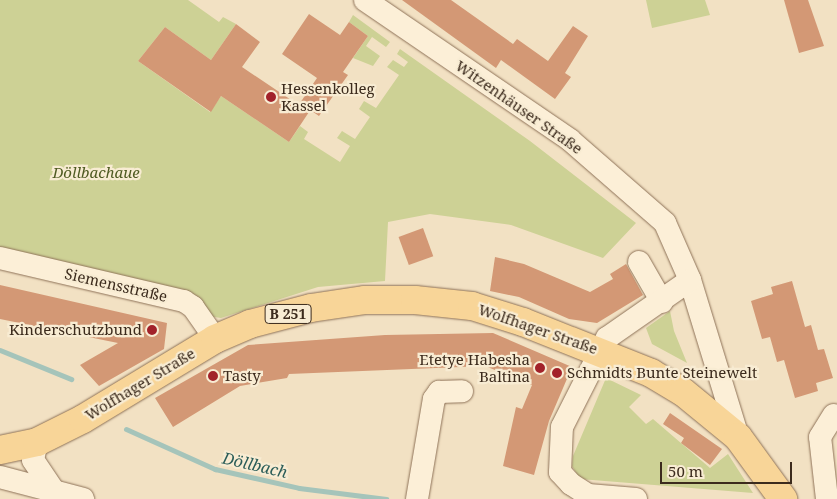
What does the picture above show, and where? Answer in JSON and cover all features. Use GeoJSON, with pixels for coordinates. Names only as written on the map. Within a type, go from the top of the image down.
{"type":"FeatureCollection","features":[{"type":"Feature","properties":{"kind":"main road","name":"Wolfhager Straße"},"geometry":{"type":"LineString","coordinates":[[0,450],[37,442],[215,340],[250,324],[311,308],[365,300],[415,300],[472,306],[600,351],[683,392],[738,437],[760,464],[783,499]]}},
{"type":"Feature","properties":{"kind":"street","name":"Witzenhäuser Straße"},"geometry":{"type":"LineString","coordinates":[[365,0],[570,140],[665,223],[690,280],[738,437]]}},
{"type":"Feature","properties":{"kind":"street","name":"Siemensstraße"},"geometry":{"type":"LineString","coordinates":[[0,258],[184,301],[193,307],[215,340]]}},
{"type":"Feature","properties":{"kind":"street"},"geometry":{"type":"LineString","coordinates":[[639,262],[662,302]]}},
{"type":"Feature","properties":{"kind":"street"},"geometry":{"type":"LineString","coordinates":[[636,499],[588,495],[560,472],[562,427],[607,338],[662,302],[690,280]]}},
{"type":"Feature","properties":{"kind":"street"},"geometry":{"type":"LineString","coordinates":[[417,497],[434,399],[438,392],[462,392]]}},
{"type":"Feature","properties":{"kind":"street"},"geometry":{"type":"LineString","coordinates":[[827,499],[820,437],[834,415]]}},
{"type":"Feature","properties":{"kind":"street"},"geometry":{"type":"LineString","coordinates":[[37,442],[33,460],[68,497]]}},
{"type":"Feature","properties":{"kind":"street"},"geometry":{"type":"LineString","coordinates":[[0,477],[68,497]]}},
{"type":"Feature","properties":{"kind":"green space","name":"Döllbachaue"},"geometry":{"type":"Polygon","coordinates":[[[0,0],[188,0],[219,22],[223,17],[236,24],[211,60],[165,27],[138,61],[210,112],[221,96],[289,142],[300,126],[308,132],[304,139],[340,162],[350,146],[337,138],[342,131],[355,139],[370,117],[359,109],[364,101],[376,108],[399,75],[387,67],[393,60],[404,67],[408,62],[397,54],[400,49],[530,141],[636,223],[603,258],[511,225],[430,214],[388,222],[385,281],[318,287],[221,318],[208,316],[195,295],[0,248],[0,0]]]}},
{"type":"Feature","properties":{"kind":"green space"},"geometry":{"type":"Polygon","coordinates":[[[646,0],[705,0],[710,15],[652,28],[646,0]]]}},
{"type":"Feature","properties":{"kind":"green space"},"geometry":{"type":"Polygon","coordinates":[[[353,15],[390,42],[386,47],[372,37],[366,46],[380,56],[373,66],[353,58],[368,36],[349,22],[353,15]]]}},
{"type":"Feature","properties":{"kind":"green space"},"geometry":{"type":"Polygon","coordinates":[[[670,311],[674,331],[687,363],[652,344],[646,328],[670,311]]]}},
{"type":"Feature","properties":{"kind":"green space"},"geometry":{"type":"Polygon","coordinates":[[[606,378],[641,395],[629,407],[646,424],[653,419],[710,468],[728,454],[753,493],[580,479],[572,466],[573,456],[606,378]]]}},
{"type":"Feature","properties":{"kind":"building"},"geometry":{"type":"Polygon","coordinates":[[[402,0],[451,0],[513,44],[517,39],[548,61],[573,26],[588,36],[565,73],[571,77],[555,99],[501,60],[496,68],[402,0]]]}},
{"type":"Feature","properties":{"kind":"building"},"geometry":{"type":"Polygon","coordinates":[[[784,0],[808,0],[824,46],[799,53],[784,0]]]}},
{"type":"Feature","properties":{"kind":"building"},"geometry":{"type":"Polygon","coordinates":[[[309,14],[340,35],[349,22],[368,36],[343,72],[348,75],[319,116],[300,103],[317,78],[282,54],[309,14]]]}},
{"type":"Feature","properties":{"kind":"building"},"geometry":{"type":"Polygon","coordinates":[[[236,24],[260,42],[242,67],[309,112],[289,142],[221,96],[211,112],[138,61],[165,27],[211,60],[236,24]]]}},
{"type":"Feature","properties":{"kind":"building"},"geometry":{"type":"Polygon","coordinates":[[[423,228],[433,256],[409,265],[399,237],[423,228]]]}},
{"type":"Feature","properties":{"kind":"building"},"geometry":{"type":"Polygon","coordinates":[[[495,257],[524,264],[590,292],[613,279],[610,274],[626,264],[643,295],[597,323],[569,319],[519,297],[490,291],[495,257]]]}},
{"type":"Feature","properties":{"kind":"building"},"geometry":{"type":"Polygon","coordinates":[[[792,281],[805,327],[811,325],[818,350],[824,349],[833,378],[816,383],[818,391],[795,398],[784,360],[777,362],[770,337],[762,339],[751,301],[773,294],[771,287],[792,281]]]}},
{"type":"Feature","properties":{"kind":"building"},"geometry":{"type":"Polygon","coordinates":[[[0,285],[167,323],[164,349],[99,386],[80,365],[118,343],[0,319],[0,285]]]}},
{"type":"Feature","properties":{"kind":"building"},"geometry":{"type":"Polygon","coordinates":[[[493,333],[572,367],[549,421],[534,475],[503,466],[516,407],[522,409],[532,385],[485,366],[289,374],[287,378],[240,386],[173,427],[155,398],[248,345],[385,335],[493,333]]]}},
{"type":"Feature","properties":{"kind":"building"},"geometry":{"type":"Polygon","coordinates":[[[670,413],[722,449],[710,465],[681,443],[684,438],[663,424],[670,413]]]}},
{"type":"Feature","properties":{"kind":"waterway","name":"Döllbach"},"geometry":{"type":"LineString","coordinates":[[0,350],[71,379]]}},
{"type":"Feature","properties":{"kind":"waterway","name":"Döllbach"},"geometry":{"type":"LineString","coordinates":[[126,429],[215,469],[299,488],[386,499]]}},
{"type":"Feature","properties":{"kind":"place","name":"Hessenkolleg Kassel"},"geometry":{"type":"Point","coordinates":[271,97]}},
{"type":"Feature","properties":{"kind":"place","name":"Kinderschutzbund"},"geometry":{"type":"Point","coordinates":[152,330]}},
{"type":"Feature","properties":{"kind":"place","name":"Etetye Habesha Baltina"},"geometry":{"type":"Point","coordinates":[540,368]}},
{"type":"Feature","properties":{"kind":"place","name":"Schmidts Bunte Steinewelt"},"geometry":{"type":"Point","coordinates":[557,373]}},
{"type":"Feature","properties":{"kind":"place","name":"Tasty"},"geometry":{"type":"Point","coordinates":[213,376]}}]}
